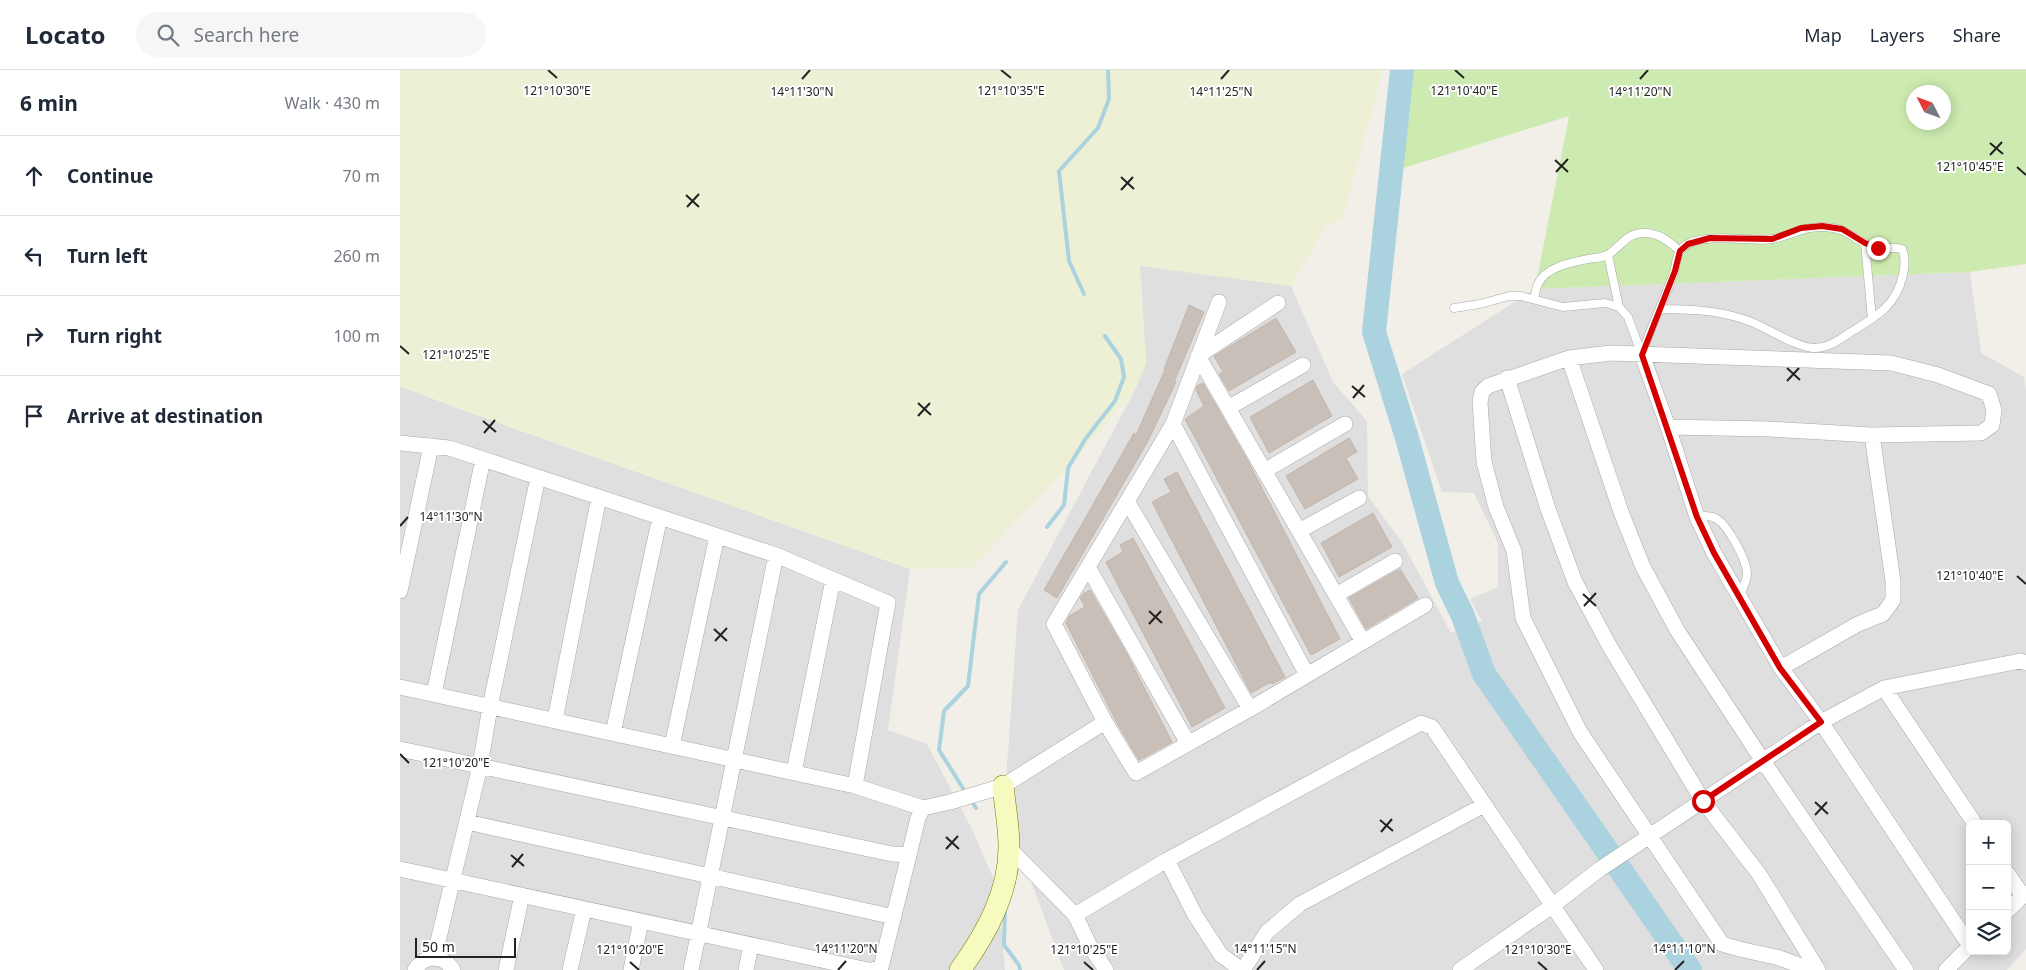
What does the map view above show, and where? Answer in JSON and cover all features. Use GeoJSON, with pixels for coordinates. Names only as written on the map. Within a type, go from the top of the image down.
{"type":"FeatureCollection","features":[{"type":"Feature","properties":{"kind":"main road"},"geometry":{"type":"LineString","coordinates":[[960,970],[976,947],[1003,895],[1009,848],[1003,786]]}},
{"type":"Feature","properties":{"kind":"street"},"geometry":{"type":"LineString","coordinates":[[1219,302],[1173,424],[1054,624],[1105,722],[1136,773],[1250,709],[1424,605]]}},
{"type":"Feature","properties":{"kind":"street"},"geometry":{"type":"LineString","coordinates":[[1198,356],[1278,303]]}},
{"type":"Feature","properties":{"kind":"street"},"geometry":{"type":"LineString","coordinates":[[1668,427],[1770,429],[1872,435],[1981,433],[1992,425],[1994,410],[1989,394],[1938,375],[1891,363],[1611,353],[1570,358],[1507,378],[1488,386],[1482,392],[1480,419],[1484,462],[1496,507],[1514,551],[1523,618],[1580,732],[1722,944],[1817,970]]}},
{"type":"Feature","properties":{"kind":"street"},"geometry":{"type":"LineString","coordinates":[[1642,355],[1697,517],[1714,553],[1780,668],[1821,722],[1966,940]]}},
{"type":"Feature","properties":{"kind":"street"},"geometry":{"type":"LineString","coordinates":[[1198,356],[1363,642]]}},
{"type":"Feature","properties":{"kind":"street"},"geometry":{"type":"LineString","coordinates":[[1570,358],[1620,512],[1643,567],[1677,630],[1763,761],[1906,970]]}},
{"type":"Feature","properties":{"kind":"street"},"geometry":{"type":"LineString","coordinates":[[1228,408],[1302,365]]}},
{"type":"Feature","properties":{"kind":"street"},"geometry":{"type":"LineString","coordinates":[[1507,378],[1548,509],[1575,582],[1610,646],[1703,801],[1759,874],[1817,970]]}},
{"type":"Feature","properties":{"kind":"street"},"geometry":{"type":"LineString","coordinates":[[1173,424],[1307,675]]}},
{"type":"Feature","properties":{"kind":"street"},"geometry":{"type":"LineString","coordinates":[[1264,471],[1345,424]]}},
{"type":"Feature","properties":{"kind":"street"},"geometry":{"type":"LineString","coordinates":[[1780,668],[1858,624],[1883,614],[1892,600],[1894,581],[1872,435]]}},
{"type":"Feature","properties":{"kind":"street"},"geometry":{"type":"LineString","coordinates":[[400,443],[449,448],[776,555],[888,603],[855,786]]}},
{"type":"Feature","properties":{"kind":"street"},"geometry":{"type":"LineString","coordinates":[[400,592],[431,446]]}},
{"type":"Feature","properties":{"kind":"street"},"geometry":{"type":"LineString","coordinates":[[434,694],[483,459]]}},
{"type":"Feature","properties":{"kind":"street"},"geometry":{"type":"LineString","coordinates":[[434,958],[480,766],[490,706],[538,477]]}},
{"type":"Feature","properties":{"kind":"street"},"geometry":{"type":"LineString","coordinates":[[555,720],[599,497]]}},
{"type":"Feature","properties":{"kind":"street"},"geometry":{"type":"LineString","coordinates":[[1299,531],[1359,498]]}},
{"type":"Feature","properties":{"kind":"street"},"geometry":{"type":"LineString","coordinates":[[1127,501],[1250,709]]}},
{"type":"Feature","properties":{"kind":"street"},"geometry":{"type":"LineString","coordinates":[[613,733],[660,517]]}},
{"type":"Feature","properties":{"kind":"street"},"geometry":{"type":"LineString","coordinates":[[672,746],[717,536]]}},
{"type":"Feature","properties":{"kind":"street"},"geometry":{"type":"LineString","coordinates":[[691,970],[776,555]]}},
{"type":"Feature","properties":{"kind":"street"},"geometry":{"type":"LineString","coordinates":[[1336,595],[1395,561]]}},
{"type":"Feature","properties":{"kind":"street"},"geometry":{"type":"LineString","coordinates":[[1088,567],[1188,743]]}},
{"type":"Feature","properties":{"kind":"street"},"geometry":{"type":"LineString","coordinates":[[794,772],[833,580]]}},
{"type":"Feature","properties":{"kind":"street"},"geometry":{"type":"LineString","coordinates":[[1460,970],[1600,870],[1821,722],[1884,688],[2020,661],[2026,663]]}},
{"type":"Feature","properties":{"kind":"street"},"geometry":{"type":"LineString","coordinates":[[400,687],[855,786],[923,808],[1003,786],[1105,722]]}},
{"type":"Feature","properties":{"kind":"street"},"geometry":{"type":"LineString","coordinates":[[1884,688],[1972,820]]}},
{"type":"Feature","properties":{"kind":"street"},"geometry":{"type":"LineString","coordinates":[[1074,915],[1167,860],[1421,723],[1432,727],[1596,970]]}},
{"type":"Feature","properties":{"kind":"street"},"geometry":{"type":"LineString","coordinates":[[400,749],[892,854],[909,855]]}},
{"type":"Feature","properties":{"kind":"street"},"geometry":{"type":"LineString","coordinates":[[1167,860],[1195,915],[1221,955],[1243,970],[1267,932],[1300,904],[1484,805]]}},
{"type":"Feature","properties":{"kind":"street"},"geometry":{"type":"LineString","coordinates":[[872,970],[881,967],[918,818],[923,808]]}},
{"type":"Feature","properties":{"kind":"street"},"geometry":{"type":"LineString","coordinates":[[467,822],[894,917]]}},
{"type":"Feature","properties":{"kind":"street"},"geometry":{"type":"LineString","coordinates":[[1009,848],[1074,915],[1090,946],[1106,970]]}},
{"type":"Feature","properties":{"kind":"street"},"geometry":{"type":"LineString","coordinates":[[400,869],[751,946],[806,964],[868,970]]}},
{"type":"Feature","properties":{"kind":"street"},"geometry":{"type":"LineString","coordinates":[[2008,910],[2024,895],[2011,878]]}},
{"type":"Feature","properties":{"kind":"street"},"geometry":{"type":"LineString","coordinates":[[506,970],[522,895]]}},
{"type":"Feature","properties":{"kind":"street"},"geometry":{"type":"LineString","coordinates":[[570,970],[584,909]]}},
{"type":"Feature","properties":{"kind":"street"},"geometry":{"type":"LineString","coordinates":[[631,970],[640,921]]}},
{"type":"Feature","properties":{"kind":"street"},"geometry":{"type":"LineString","coordinates":[[746,970],[751,946]]}},
{"type":"Feature","properties":{"kind":"street"},"geometry":{"type":"LineString","coordinates":[[1946,970],[1966,950]]}},
{"type":"Feature","properties":{"kind":"street"},"geometry":{"type":"LineString","coordinates":[[415,970],[421,962],[434,958],[448,963],[453,970]]}},
{"type":"Feature","properties":{"kind":"lane"},"geometry":{"type":"LineString","coordinates":[[1642,355],[1650,331],[1675,271],[1680,251],[1688,244],[1710,238],[1772,239],[1801,228],[1822,226],[1842,229],[1865,243],[1878,248],[1896,247],[1902,249],[1905,264],[1900,287],[1892,302],[1872,319],[1830,345],[1814,348],[1770,332],[1744,319],[1693,309],[1660,309]]}},
{"type":"Feature","properties":{"kind":"lane"},"geometry":{"type":"LineString","coordinates":[[1534,299],[1538,282],[1556,268],[1608,255],[1622,241],[1644,233],[1664,238],[1680,251]]}},
{"type":"Feature","properties":{"kind":"lane"},"geometry":{"type":"LineString","coordinates":[[1865,243],[1872,319]]}},
{"type":"Feature","properties":{"kind":"lane"},"geometry":{"type":"LineString","coordinates":[[1608,255],[1619,307],[1628,317],[1642,355]]}},
{"type":"Feature","properties":{"kind":"lane"},"geometry":{"type":"LineString","coordinates":[[1454,308],[1480,304],[1509,296],[1534,299],[1563,307],[1605,303],[1619,307]]}},
{"type":"Feature","properties":{"kind":"lane"},"geometry":{"type":"LineString","coordinates":[[1697,517],[1709,516],[1716,518],[1724,526],[1735,544],[1746,565],[1747,576],[1740,596]]}},
{"type":"Feature","properties":{"kind":"shaded area"},"geometry":{"type":"Polygon","coordinates":[[[1140,265],[1291,286],[1333,382],[1367,421],[1368,496],[1402,542],[1451,633],[1482,621],[1470,599],[1498,587],[1498,543],[1474,493],[1442,492],[1402,374],[1535,289],[1970,272],[1981,353],[2024,377],[2026,391],[2026,949],[2007,970],[1064,970],[1004,809],[1018,610],[1135,390],[1146,363],[1140,265]]]}},
{"type":"Feature","properties":{"kind":"shaded area"},"geometry":{"type":"Polygon","coordinates":[[[400,386],[910,569],[888,730],[927,744],[972,829],[998,889],[1005,970],[400,970],[400,386]]]}},
{"type":"Feature","properties":{"kind":"green space"},"geometry":{"type":"Polygon","coordinates":[[[400,70],[1383,70],[1342,220],[1327,224],[1291,286],[1140,266],[1146,363],[1135,390],[1068,468],[971,568],[910,569],[400,386],[400,70]]]}},
{"type":"Feature","properties":{"kind":"green space"},"geometry":{"type":"Polygon","coordinates":[[[1402,70],[2026,70],[2026,264],[1970,272],[1535,289],[1569,116],[1391,172],[1402,70]]]}},
{"type":"Feature","properties":{"kind":"building"},"geometry":{"type":"Polygon","coordinates":[[[1189,305],[1204,312],[1174,382],[1176,382],[1148,441],[1057,598],[1044,590],[1134,433],[1136,435],[1165,370],[1189,305]]]}},
{"type":"Feature","properties":{"kind":"building"},"geometry":{"type":"Polygon","coordinates":[[[1276,318],[1296,352],[1229,391],[1219,374],[1223,372],[1214,356],[1276,318]]]}},
{"type":"Feature","properties":{"kind":"building"},"geometry":{"type":"Polygon","coordinates":[[[1313,380],[1332,416],[1269,453],[1250,417],[1313,380]]]}},
{"type":"Feature","properties":{"kind":"building"},"geometry":{"type":"Polygon","coordinates":[[[1203,383],[1248,461],[1340,639],[1311,655],[1185,419],[1204,406],[1196,390],[1197,386],[1203,383]]]}},
{"type":"Feature","properties":{"kind":"building"},"geometry":{"type":"Polygon","coordinates":[[[1349,438],[1357,452],[1346,458],[1358,479],[1305,509],[1286,476],[1349,438]]]}},
{"type":"Feature","properties":{"kind":"building"},"geometry":{"type":"Polygon","coordinates":[[[1177,472],[1285,677],[1251,693],[1152,502],[1171,492],[1164,479],[1177,472]]]}},
{"type":"Feature","properties":{"kind":"building"},"geometry":{"type":"Polygon","coordinates":[[[1373,513],[1392,547],[1339,577],[1321,543],[1373,513]]]}},
{"type":"Feature","properties":{"kind":"building"},"geometry":{"type":"Polygon","coordinates":[[[1133,538],[1225,708],[1192,727],[1106,562],[1123,552],[1120,545],[1133,538]]]}},
{"type":"Feature","properties":{"kind":"building"},"geometry":{"type":"Polygon","coordinates":[[[1400,569],[1418,598],[1366,629],[1349,598],[1400,569]]]}},
{"type":"Feature","properties":{"kind":"building"},"geometry":{"type":"Polygon","coordinates":[[[1090,590],[1127,654],[1172,742],[1139,760],[1118,725],[1066,623],[1069,616],[1085,607],[1080,598],[1090,590]]]}},
{"type":"Feature","properties":{"kind":"waterway"},"geometry":{"type":"LineString","coordinates":[[1084,294],[1069,261],[1059,171],[1098,128],[1109,99],[1108,70]]}},
{"type":"Feature","properties":{"kind":"waterway"},"geometry":{"type":"LineString","coordinates":[[1402,70],[1374,332],[1407,438],[1447,583],[1463,616],[1484,674],[1690,970]]}},
{"type":"Feature","properties":{"kind":"waterway"},"geometry":{"type":"LineString","coordinates":[[1047,527],[1064,505],[1068,468],[1086,438],[1115,401],[1124,377],[1121,359],[1105,336]]}},
{"type":"Feature","properties":{"kind":"waterway"},"geometry":{"type":"LineString","coordinates":[[966,793],[939,750],[944,711],[968,686],[979,594],[1006,562]]}},
{"type":"Feature","properties":{"kind":"waterway"},"geometry":{"type":"LineString","coordinates":[[970,799],[976,808]]}},
{"type":"Feature","properties":{"kind":"waterway"},"geometry":{"type":"LineString","coordinates":[[1005,910],[1004,945],[1019,965],[1020,970]]}},
{"type":"Feature","properties":{"kind":"route"},"geometry":{"type":"LineString","coordinates":[[1703,801],[1821,722],[1780,668],[1714,553],[1697,517],[1642,355],[1675,271],[1680,251],[1688,244],[1710,238],[1772,239],[1801,228],[1822,226],[1842,229],[1865,243],[1878,248]]}}]}
